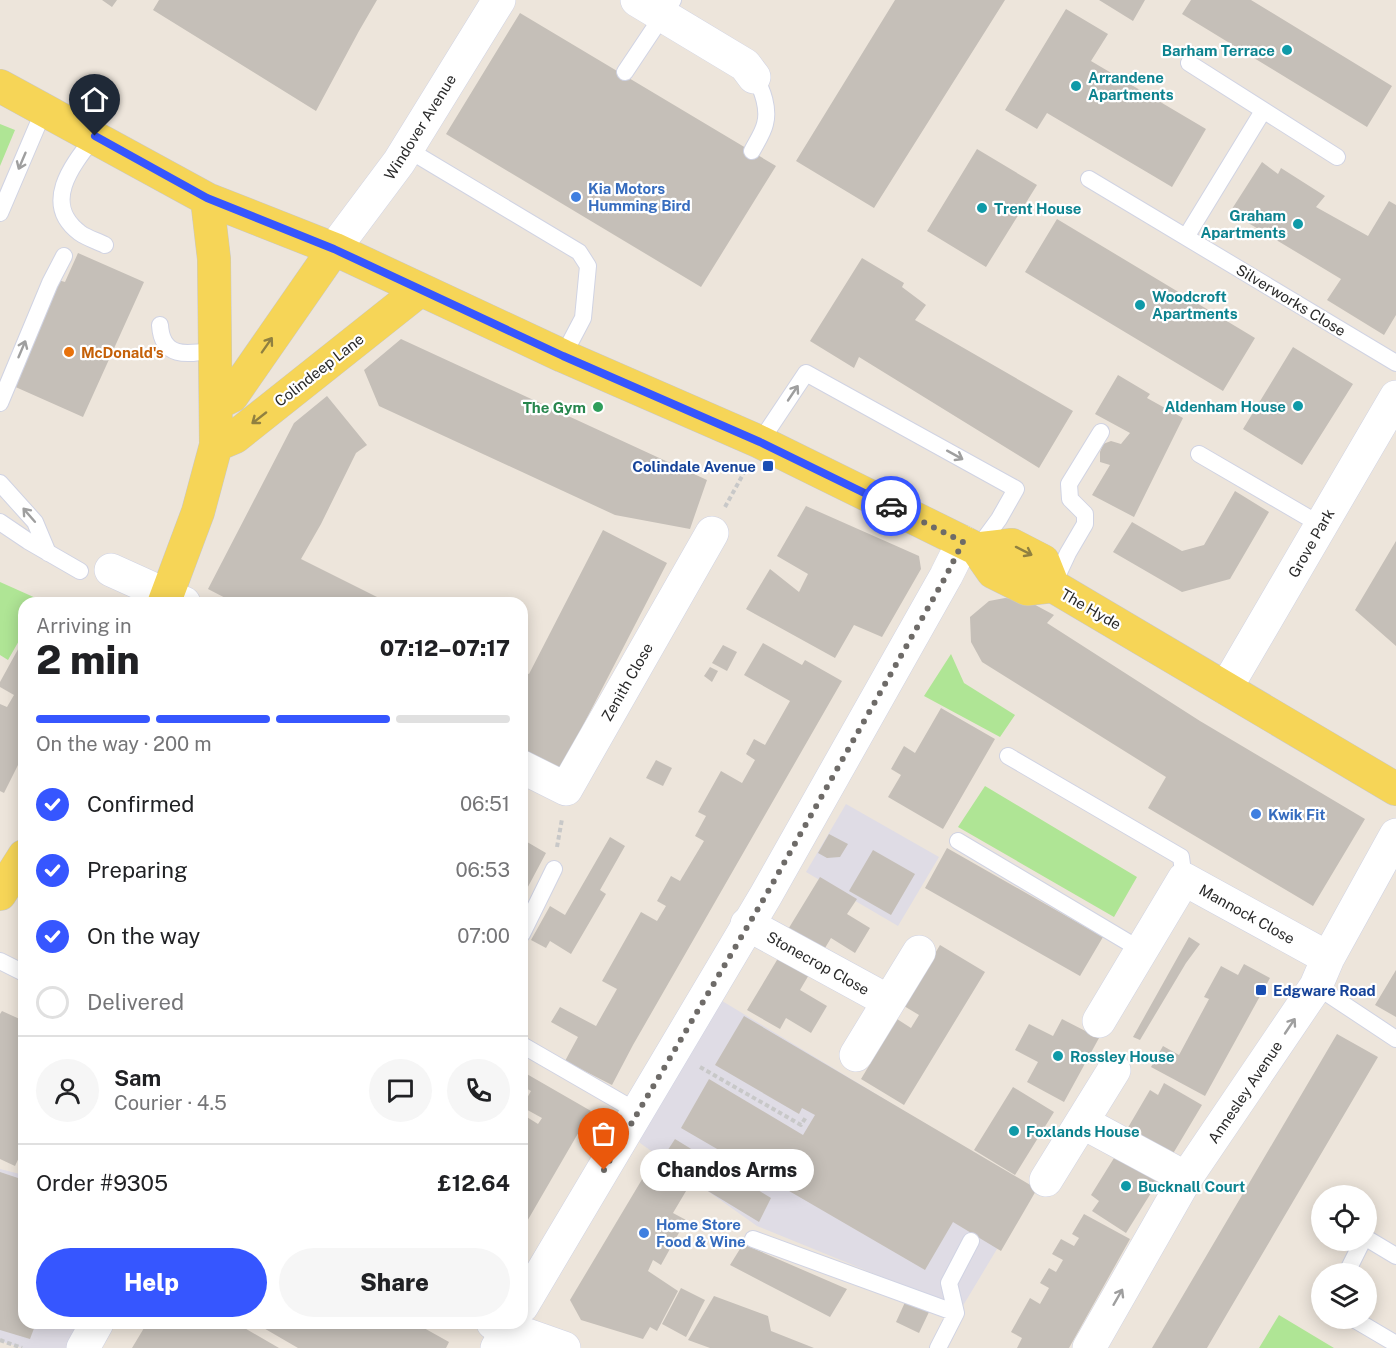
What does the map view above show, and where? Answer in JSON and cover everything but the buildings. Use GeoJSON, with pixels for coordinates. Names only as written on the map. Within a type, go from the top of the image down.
{"type":"FeatureCollection","features":[{"type":"Feature","properties":{"kind":"main road","name":"The Hyde"},"geometry":{"type":"LineString","coordinates":[[0,86],[207,198],[334,249],[563,356],[760,442],[970,545],[993,572],[1027,588],[1053,586],[1396,789]]}},
{"type":"Feature","properties":{"kind":"main road"},"geometry":{"type":"LineString","coordinates":[[172,597],[216,445],[214,259],[207,198]]}},
{"type":"Feature","properties":{"kind":"main road"},"geometry":{"type":"LineString","coordinates":[[216,404],[232,396],[334,249]]}},
{"type":"Feature","properties":{"kind":"main road","name":"Colindeep Lane"},"geometry":{"type":"LineString","coordinates":[[216,445],[241,432],[420,290]]}},
{"type":"Feature","properties":{"kind":"street","name":"Windover Avenue"},"geometry":{"type":"LineString","coordinates":[[334,249],[387,180],[500,0]]}},
{"type":"Feature","properties":{"kind":"street"},"geometry":{"type":"LineString","coordinates":[[657,5],[745,65],[754,77]]}},
{"type":"Feature","properties":{"kind":"street","name":"Grove Park"},"geometry":{"type":"LineString","coordinates":[[1226,688],[1396,397]]}},
{"type":"Feature","properties":{"kind":"street","name":"Zenith Close"},"geometry":{"type":"LineString","coordinates":[[566,789],[712,533]]}},
{"type":"Feature","properties":{"kind":"street"},"geometry":{"type":"LineString","coordinates":[[528,1292],[674,1052],[766,895],[946,576],[970,545]]}},
{"type":"Feature","properties":{"kind":"street"},"geometry":{"type":"LineString","coordinates":[[96,571],[163,597]]}},
{"type":"Feature","properties":{"kind":"street"},"geometry":{"type":"LineString","coordinates":[[528,770],[566,789]]}},
{"type":"Feature","properties":{"kind":"street","name":"Annesley Avenue"},"geometry":{"type":"LineString","coordinates":[[1089,1348],[1186,1178],[1322,972],[1396,835]]}},
{"type":"Feature","properties":{"kind":"street","name":"Mannock Close"},"geometry":{"type":"LineString","coordinates":[[1099,1021],[1184,879],[1322,972]]}},
{"type":"Feature","properties":{"kind":"street","name":"Stonecrop Close"},"geometry":{"type":"LineString","coordinates":[[747,924],[888,1001]]}},
{"type":"Feature","properties":{"kind":"street","name":"Stonecrop Close"},"geometry":{"type":"LineString","coordinates":[[856,1055],[919,952]]}},
{"type":"Feature","properties":{"kind":"street"},"geometry":{"type":"LineString","coordinates":[[1046,1180],[1114,1070]]}},
{"type":"Feature","properties":{"kind":"street"},"geometry":{"type":"LineString","coordinates":[[1082,1122],[1186,1178]]}},
{"type":"Feature","properties":{"kind":"street"},"geometry":{"type":"LineString","coordinates":[[83,1348],[94,1329]]}},
{"type":"Feature","properties":{"kind":"street"},"geometry":{"type":"LineString","coordinates":[[515,1329],[564,1348]]}},
{"type":"Feature","properties":{"kind":"lane"},"geometry":{"type":"LineString","coordinates":[[625,72],[657,5]]}},
{"type":"Feature","properties":{"kind":"lane"},"geometry":{"type":"LineString","coordinates":[[1189,63],[1337,158]]}},
{"type":"Feature","properties":{"kind":"lane"},"geometry":{"type":"LineString","coordinates":[[752,151],[766,124],[766,108],[759,84],[754,77]]}},
{"type":"Feature","properties":{"kind":"lane"},"geometry":{"type":"LineString","coordinates":[[0,213],[44,110]]}},
{"type":"Feature","properties":{"kind":"lane"},"geometry":{"type":"LineString","coordinates":[[1186,237],[1263,111]]}},
{"type":"Feature","properties":{"kind":"lane"},"geometry":{"type":"LineString","coordinates":[[95,136],[72,167],[63,186],[62,198],[63,208],[79,232],[105,245]]}},
{"type":"Feature","properties":{"kind":"lane"},"geometry":{"type":"LineString","coordinates":[[407,149],[579,252],[585,259],[588,271],[583,318],[563,356]]}},
{"type":"Feature","properties":{"kind":"lane","name":"Silverworks Close"},"geometry":{"type":"LineString","coordinates":[[1089,179],[1396,363]]}},
{"type":"Feature","properties":{"kind":"lane"},"geometry":{"type":"LineString","coordinates":[[0,403],[50,283],[64,256]]}},
{"type":"Feature","properties":{"kind":"lane"},"geometry":{"type":"LineString","coordinates":[[160,325],[160,338],[174,352],[187,355],[215,350]]}},
{"type":"Feature","properties":{"kind":"lane"},"geometry":{"type":"LineString","coordinates":[[760,442],[806,373],[1016,489],[999,519],[970,545]]}},
{"type":"Feature","properties":{"kind":"lane"},"geometry":{"type":"LineString","coordinates":[[1053,586],[1068,553],[1085,524],[1085,514],[1070,499],[1069,484],[1101,432]]}},
{"type":"Feature","properties":{"kind":"lane"},"geometry":{"type":"LineString","coordinates":[[1199,454],[1321,525]]}},
{"type":"Feature","properties":{"kind":"lane"},"geometry":{"type":"LineString","coordinates":[[0,483],[35,522],[48,553]]}},
{"type":"Feature","properties":{"kind":"lane"},"geometry":{"type":"LineString","coordinates":[[0,522],[48,553],[96,571]]}},
{"type":"Feature","properties":{"kind":"lane"},"geometry":{"type":"LineString","coordinates":[[1008,756],[1181,857],[1184,879]]}},
{"type":"Feature","properties":{"kind":"lane"},"geometry":{"type":"LineString","coordinates":[[957,841],[1142,950]]}},
{"type":"Feature","properties":{"kind":"lane"},"geometry":{"type":"LineString","coordinates":[[528,922],[554,869]]}},
{"type":"Feature","properties":{"kind":"lane"},"geometry":{"type":"LineString","coordinates":[[0,962],[18,970]]}},
{"type":"Feature","properties":{"kind":"lane"},"geometry":{"type":"LineString","coordinates":[[1322,972],[1396,1039]]}},
{"type":"Feature","properties":{"kind":"lane"},"geometry":{"type":"LineString","coordinates":[[528,1048],[638,1112]]}},
{"type":"Feature","properties":{"kind":"lane"},"geometry":{"type":"LineString","coordinates":[[753,1239],[956,1313]]}},
{"type":"Feature","properties":{"kind":"lane"},"geometry":{"type":"LineString","coordinates":[[938,1348],[956,1313],[949,1283],[971,1240]]}},
{"type":"Feature","properties":{"kind":"lane"},"geometry":{"type":"LineString","coordinates":[[1377,1246],[1396,1256]]}},
{"type":"Feature","properties":{"kind":"lane"},"geometry":{"type":"LineString","coordinates":[[1371,1329],[1396,1344]]}},
{"type":"Feature","properties":{"kind":"path"},"geometry":{"type":"LineString","coordinates":[[554,869],[566,789]]}},
{"type":"Feature","properties":{"kind":"path"},"geometry":{"type":"LineString","coordinates":[[674,1052],[801,1125],[806,1117]]}},
{"type":"Feature","properties":{"kind":"path"},"geometry":{"type":"LineString","coordinates":[[0,1340],[22,1348]]}},
{"type":"Feature","properties":{"kind":"shaded area"},"geometry":{"type":"Polygon","coordinates":[[[846,804],[939,857],[898,926],[806,872],[846,804]]]}},
{"type":"Feature","properties":{"kind":"shaded area"},"geometry":{"type":"Polygon","coordinates":[[[704,990],[1033,1189],[961,1309],[757,1226],[640,1143],[638,1112],[704,990]]]}},
{"type":"Feature","properties":{"kind":"shaded area"},"geometry":{"type":"Polygon","coordinates":[[[0,1169],[18,1174],[18,1329],[80,1329],[78,1348],[22,1348],[0,1341],[0,1169]]]}},
{"type":"Feature","properties":{"kind":"green space"},"geometry":{"type":"Polygon","coordinates":[[[0,124],[15,130],[0,166],[0,124]]]}},
{"type":"Feature","properties":{"kind":"green space"},"geometry":{"type":"Polygon","coordinates":[[[0,582],[34,597],[18,597],[18,642],[8,660],[0,655],[0,582]]]}},
{"type":"Feature","properties":{"kind":"green space"},"geometry":{"type":"Polygon","coordinates":[[[951,654],[964,683],[1015,715],[1000,737],[924,696],[951,654]]]}},
{"type":"Feature","properties":{"kind":"green space"},"geometry":{"type":"Polygon","coordinates":[[[985,786],[1137,877],[1114,917],[958,827],[985,786]]]}},
{"type":"Feature","properties":{"kind":"green space"},"geometry":{"type":"Polygon","coordinates":[[[1279,1315],[1334,1348],[1259,1348],[1279,1315]]]}},
{"type":"Feature","properties":{"kind":"way so far"},"geometry":{"type":"LineString","coordinates":[[604,1170],[766,895],[963,542],[891,506]]}},
{"type":"Feature","properties":{"kind":"place","name":"Barham Terrace"},"geometry":{"type":"Point","coordinates":[1287,50]}},
{"type":"Feature","properties":{"kind":"place","name":"Arrandene Apartments"},"geometry":{"type":"Point","coordinates":[1076,86]}},
{"type":"Feature","properties":{"kind":"place","name":"Kia Motors Humming Bird"},"geometry":{"type":"Point","coordinates":[576,197]}},
{"type":"Feature","properties":{"kind":"place","name":"Trent House"},"geometry":{"type":"Point","coordinates":[982,208]}},
{"type":"Feature","properties":{"kind":"place","name":"Graham Apartments"},"geometry":{"type":"Point","coordinates":[1298,224]}},
{"type":"Feature","properties":{"kind":"place","name":"Woodcroft Apartments"},"geometry":{"type":"Point","coordinates":[1140,305]}},
{"type":"Feature","properties":{"kind":"place","name":"McDonald's"},"geometry":{"type":"Point","coordinates":[69,352]}},
{"type":"Feature","properties":{"kind":"place","name":"Aldenham House"},"geometry":{"type":"Point","coordinates":[1298,406]}},
{"type":"Feature","properties":{"kind":"place","name":"The Gym"},"geometry":{"type":"Point","coordinates":[598,407]}},
{"type":"Feature","properties":{"kind":"place","name":"Colindale Avenue"},"geometry":{"type":"Point","coordinates":[768,466]}},
{"type":"Feature","properties":{"kind":"place","name":"Kwik Fit"},"geometry":{"type":"Point","coordinates":[1256,814]}},
{"type":"Feature","properties":{"kind":"place","name":"Edgware Road"},"geometry":{"type":"Point","coordinates":[1261,990]}},
{"type":"Feature","properties":{"kind":"place","name":"Rossley House"},"geometry":{"type":"Point","coordinates":[1058,1056]}},
{"type":"Feature","properties":{"kind":"place","name":"Foxlands House"},"geometry":{"type":"Point","coordinates":[1014,1131]}},
{"type":"Feature","properties":{"kind":"place","name":"Chandos Arms"},"geometry":{"type":"Point","coordinates":[604,1170]}},
{"type":"Feature","properties":{"kind":"place","name":"Bucknall Court"},"geometry":{"type":"Point","coordinates":[1126,1186]}},
{"type":"Feature","properties":{"kind":"place","name":"Home Store Food & Wine"},"geometry":{"type":"Point","coordinates":[644,1233]}},
{"type":"Feature","properties":{"kind":"route"},"geometry":{"type":"LineString","coordinates":[[95,136],[207,198],[334,249],[563,356],[760,442],[891,506]]}}]}
